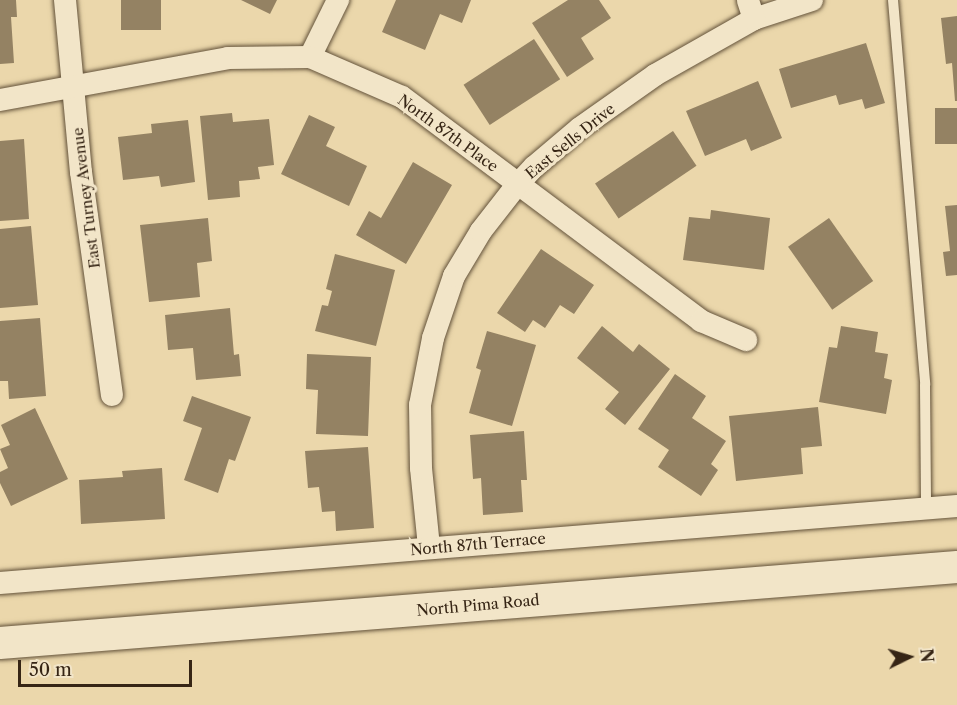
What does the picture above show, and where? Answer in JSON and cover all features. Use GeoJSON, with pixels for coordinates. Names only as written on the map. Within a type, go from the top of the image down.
{"type":"FeatureCollection","features":[{"type":"Feature","properties":{"kind":"main road","name":"North Pima Road"},"geometry":{"type":"LineString","coordinates":[[0,643],[957,567]]}},
{"type":"Feature","properties":{"kind":"street","name":"East Turney Avenue"},"geometry":{"type":"LineString","coordinates":[[65,0],[81,172],[112,395]]}},
{"type":"Feature","properties":{"kind":"street"},"geometry":{"type":"LineString","coordinates":[[310,57],[338,0]]}},
{"type":"Feature","properties":{"kind":"street","name":"East Sells Drive"},"geometry":{"type":"LineString","coordinates":[[429,547],[421,468],[420,405],[433,338],[454,276],[481,231],[517,185],[580,128],[751,10],[812,0]]}},
{"type":"Feature","properties":{"kind":"street","name":"North 87th Place"},"geometry":{"type":"LineString","coordinates":[[0,100],[228,58],[310,57],[402,97],[701,321],[746,340]]}},
{"type":"Feature","properties":{"kind":"street","name":"North 87th Terrace"},"geometry":{"type":"LineString","coordinates":[[0,583],[957,506]]}},
{"type":"Feature","properties":{"kind":"lane"},"geometry":{"type":"LineString","coordinates":[[893,0],[925,385],[926,509]]}},
{"type":"Feature","properties":{"kind":"building"},"geometry":{"type":"Polygon","coordinates":[[[0,0],[16,0],[17,17],[11,17],[14,63],[0,64],[0,0]]]}},
{"type":"Feature","properties":{"kind":"building"},"geometry":{"type":"Polygon","coordinates":[[[121,0],[161,0],[161,30],[121,30],[121,0]]]}},
{"type":"Feature","properties":{"kind":"building"},"geometry":{"type":"Polygon","coordinates":[[[241,0],[277,0],[270,14],[241,0]]]}},
{"type":"Feature","properties":{"kind":"building"},"geometry":{"type":"Polygon","coordinates":[[[396,0],[471,0],[462,23],[440,14],[425,50],[382,32],[396,0]]]}},
{"type":"Feature","properties":{"kind":"building"},"geometry":{"type":"Polygon","coordinates":[[[568,0],[599,0],[611,18],[581,38],[594,59],[567,77],[532,23],[568,0]]]}},
{"type":"Feature","properties":{"kind":"building"},"geometry":{"type":"Polygon","coordinates":[[[957,16],[957,101],[955,101],[952,63],[946,64],[941,18],[957,16]]]}},
{"type":"Feature","properties":{"kind":"building"},"geometry":{"type":"Polygon","coordinates":[[[534,39],[560,79],[490,125],[464,85],[534,39]]]}},
{"type":"Feature","properties":{"kind":"building"},"geometry":{"type":"Polygon","coordinates":[[[866,43],[885,103],[865,109],[862,99],[839,105],[836,95],[791,108],[779,69],[866,43]]]}},
{"type":"Feature","properties":{"kind":"building"},"geometry":{"type":"Polygon","coordinates":[[[758,81],[782,138],[751,151],[746,139],[705,156],[686,111],[758,81]]]}},
{"type":"Feature","properties":{"kind":"building"},"geometry":{"type":"Polygon","coordinates":[[[935,108],[957,108],[957,144],[935,144],[935,108]]]}},
{"type":"Feature","properties":{"kind":"building"},"geometry":{"type":"Polygon","coordinates":[[[232,113],[233,122],[269,119],[274,165],[258,167],[260,179],[239,181],[240,197],[208,200],[200,116],[232,113]]]}},
{"type":"Feature","properties":{"kind":"building"},"geometry":{"type":"Polygon","coordinates":[[[309,115],[335,127],[326,146],[367,166],[349,206],[281,174],[309,115]]]}},
{"type":"Feature","properties":{"kind":"building"},"geometry":{"type":"Polygon","coordinates":[[[188,120],[195,182],[161,187],[159,176],[123,180],[118,137],[152,133],[151,124],[188,120]]]}},
{"type":"Feature","properties":{"kind":"building"},"geometry":{"type":"Polygon","coordinates":[[[673,131],[696,166],[619,218],[595,184],[673,131]]]}},
{"type":"Feature","properties":{"kind":"building"},"geometry":{"type":"Polygon","coordinates":[[[24,139],[29,219],[0,221],[0,141],[24,139]]]}},
{"type":"Feature","properties":{"kind":"building"},"geometry":{"type":"Polygon","coordinates":[[[413,162],[452,185],[406,264],[356,235],[369,211],[381,218],[413,162]]]}},
{"type":"Feature","properties":{"kind":"building"},"geometry":{"type":"Polygon","coordinates":[[[957,205],[957,275],[946,276],[943,252],[950,251],[945,206],[957,205]]]}},
{"type":"Feature","properties":{"kind":"building"},"geometry":{"type":"Polygon","coordinates":[[[711,210],[770,218],[764,270],[683,260],[689,217],[710,219],[711,210]]]}},
{"type":"Feature","properties":{"kind":"building"},"geometry":{"type":"Polygon","coordinates":[[[208,218],[212,261],[197,263],[200,297],[149,302],[140,225],[208,218]]]}},
{"type":"Feature","properties":{"kind":"building"},"geometry":{"type":"Polygon","coordinates":[[[829,218],[873,281],[832,310],[788,247],[829,218]]]}},
{"type":"Feature","properties":{"kind":"building"},"geometry":{"type":"Polygon","coordinates":[[[31,226],[38,305],[0,308],[0,229],[31,226]]]}},
{"type":"Feature","properties":{"kind":"building"},"geometry":{"type":"Polygon","coordinates":[[[541,249],[594,285],[574,314],[560,305],[545,328],[533,320],[525,332],[497,313],[541,249]]]}},
{"type":"Feature","properties":{"kind":"building"},"geometry":{"type":"Polygon","coordinates":[[[335,254],[395,270],[376,346],[315,331],[322,305],[328,306],[332,291],[326,289],[335,254]]]}},
{"type":"Feature","properties":{"kind":"building"},"geometry":{"type":"Polygon","coordinates":[[[230,308],[234,355],[239,354],[241,376],[196,380],[193,348],[168,350],[165,315],[230,308]]]}},
{"type":"Feature","properties":{"kind":"building"},"geometry":{"type":"Polygon","coordinates":[[[40,318],[46,396],[9,399],[8,381],[0,381],[0,321],[40,318]]]}},
{"type":"Feature","properties":{"kind":"building"},"geometry":{"type":"Polygon","coordinates":[[[602,326],[633,352],[639,344],[670,369],[625,425],[605,409],[619,392],[577,358],[602,326]]]}},
{"type":"Feature","properties":{"kind":"building"},"geometry":{"type":"Polygon","coordinates":[[[841,326],[878,332],[875,352],[888,354],[884,378],[892,380],[886,414],[819,402],[829,347],[837,348],[841,326]]]}},
{"type":"Feature","properties":{"kind":"building"},"geometry":{"type":"Polygon","coordinates":[[[487,331],[536,345],[512,426],[469,413],[481,370],[476,368],[487,331]]]}},
{"type":"Feature","properties":{"kind":"building"},"geometry":{"type":"Polygon","coordinates":[[[307,354],[371,357],[368,436],[316,434],[318,390],[306,389],[307,354]]]}},
{"type":"Feature","properties":{"kind":"building"},"geometry":{"type":"Polygon","coordinates":[[[675,374],[706,396],[692,418],[726,441],[711,464],[718,470],[701,496],[658,467],[669,450],[638,429],[675,374]]]}},
{"type":"Feature","properties":{"kind":"building"},"geometry":{"type":"Polygon","coordinates":[[[192,396],[251,417],[235,461],[229,459],[218,493],[184,480],[202,428],[183,421],[192,396]]]}},
{"type":"Feature","properties":{"kind":"building"},"geometry":{"type":"Polygon","coordinates":[[[818,407],[822,446],[801,448],[803,474],[736,481],[729,416],[818,407]]]}},
{"type":"Feature","properties":{"kind":"building"},"geometry":{"type":"Polygon","coordinates":[[[35,408],[68,479],[11,506],[0,483],[0,472],[8,468],[0,449],[10,445],[1,425],[35,408]]]}},
{"type":"Feature","properties":{"kind":"building"},"geometry":{"type":"Polygon","coordinates":[[[524,431],[527,480],[521,480],[523,512],[483,515],[481,478],[473,479],[470,435],[524,431]]]}},
{"type":"Feature","properties":{"kind":"building"},"geometry":{"type":"Polygon","coordinates":[[[368,447],[374,528],[336,531],[335,511],[322,512],[319,487],[308,488],[305,451],[368,447]]]}},
{"type":"Feature","properties":{"kind":"building"},"geometry":{"type":"Polygon","coordinates":[[[162,468],[165,519],[81,524],[79,480],[123,477],[122,471],[162,468]]]}}]}
